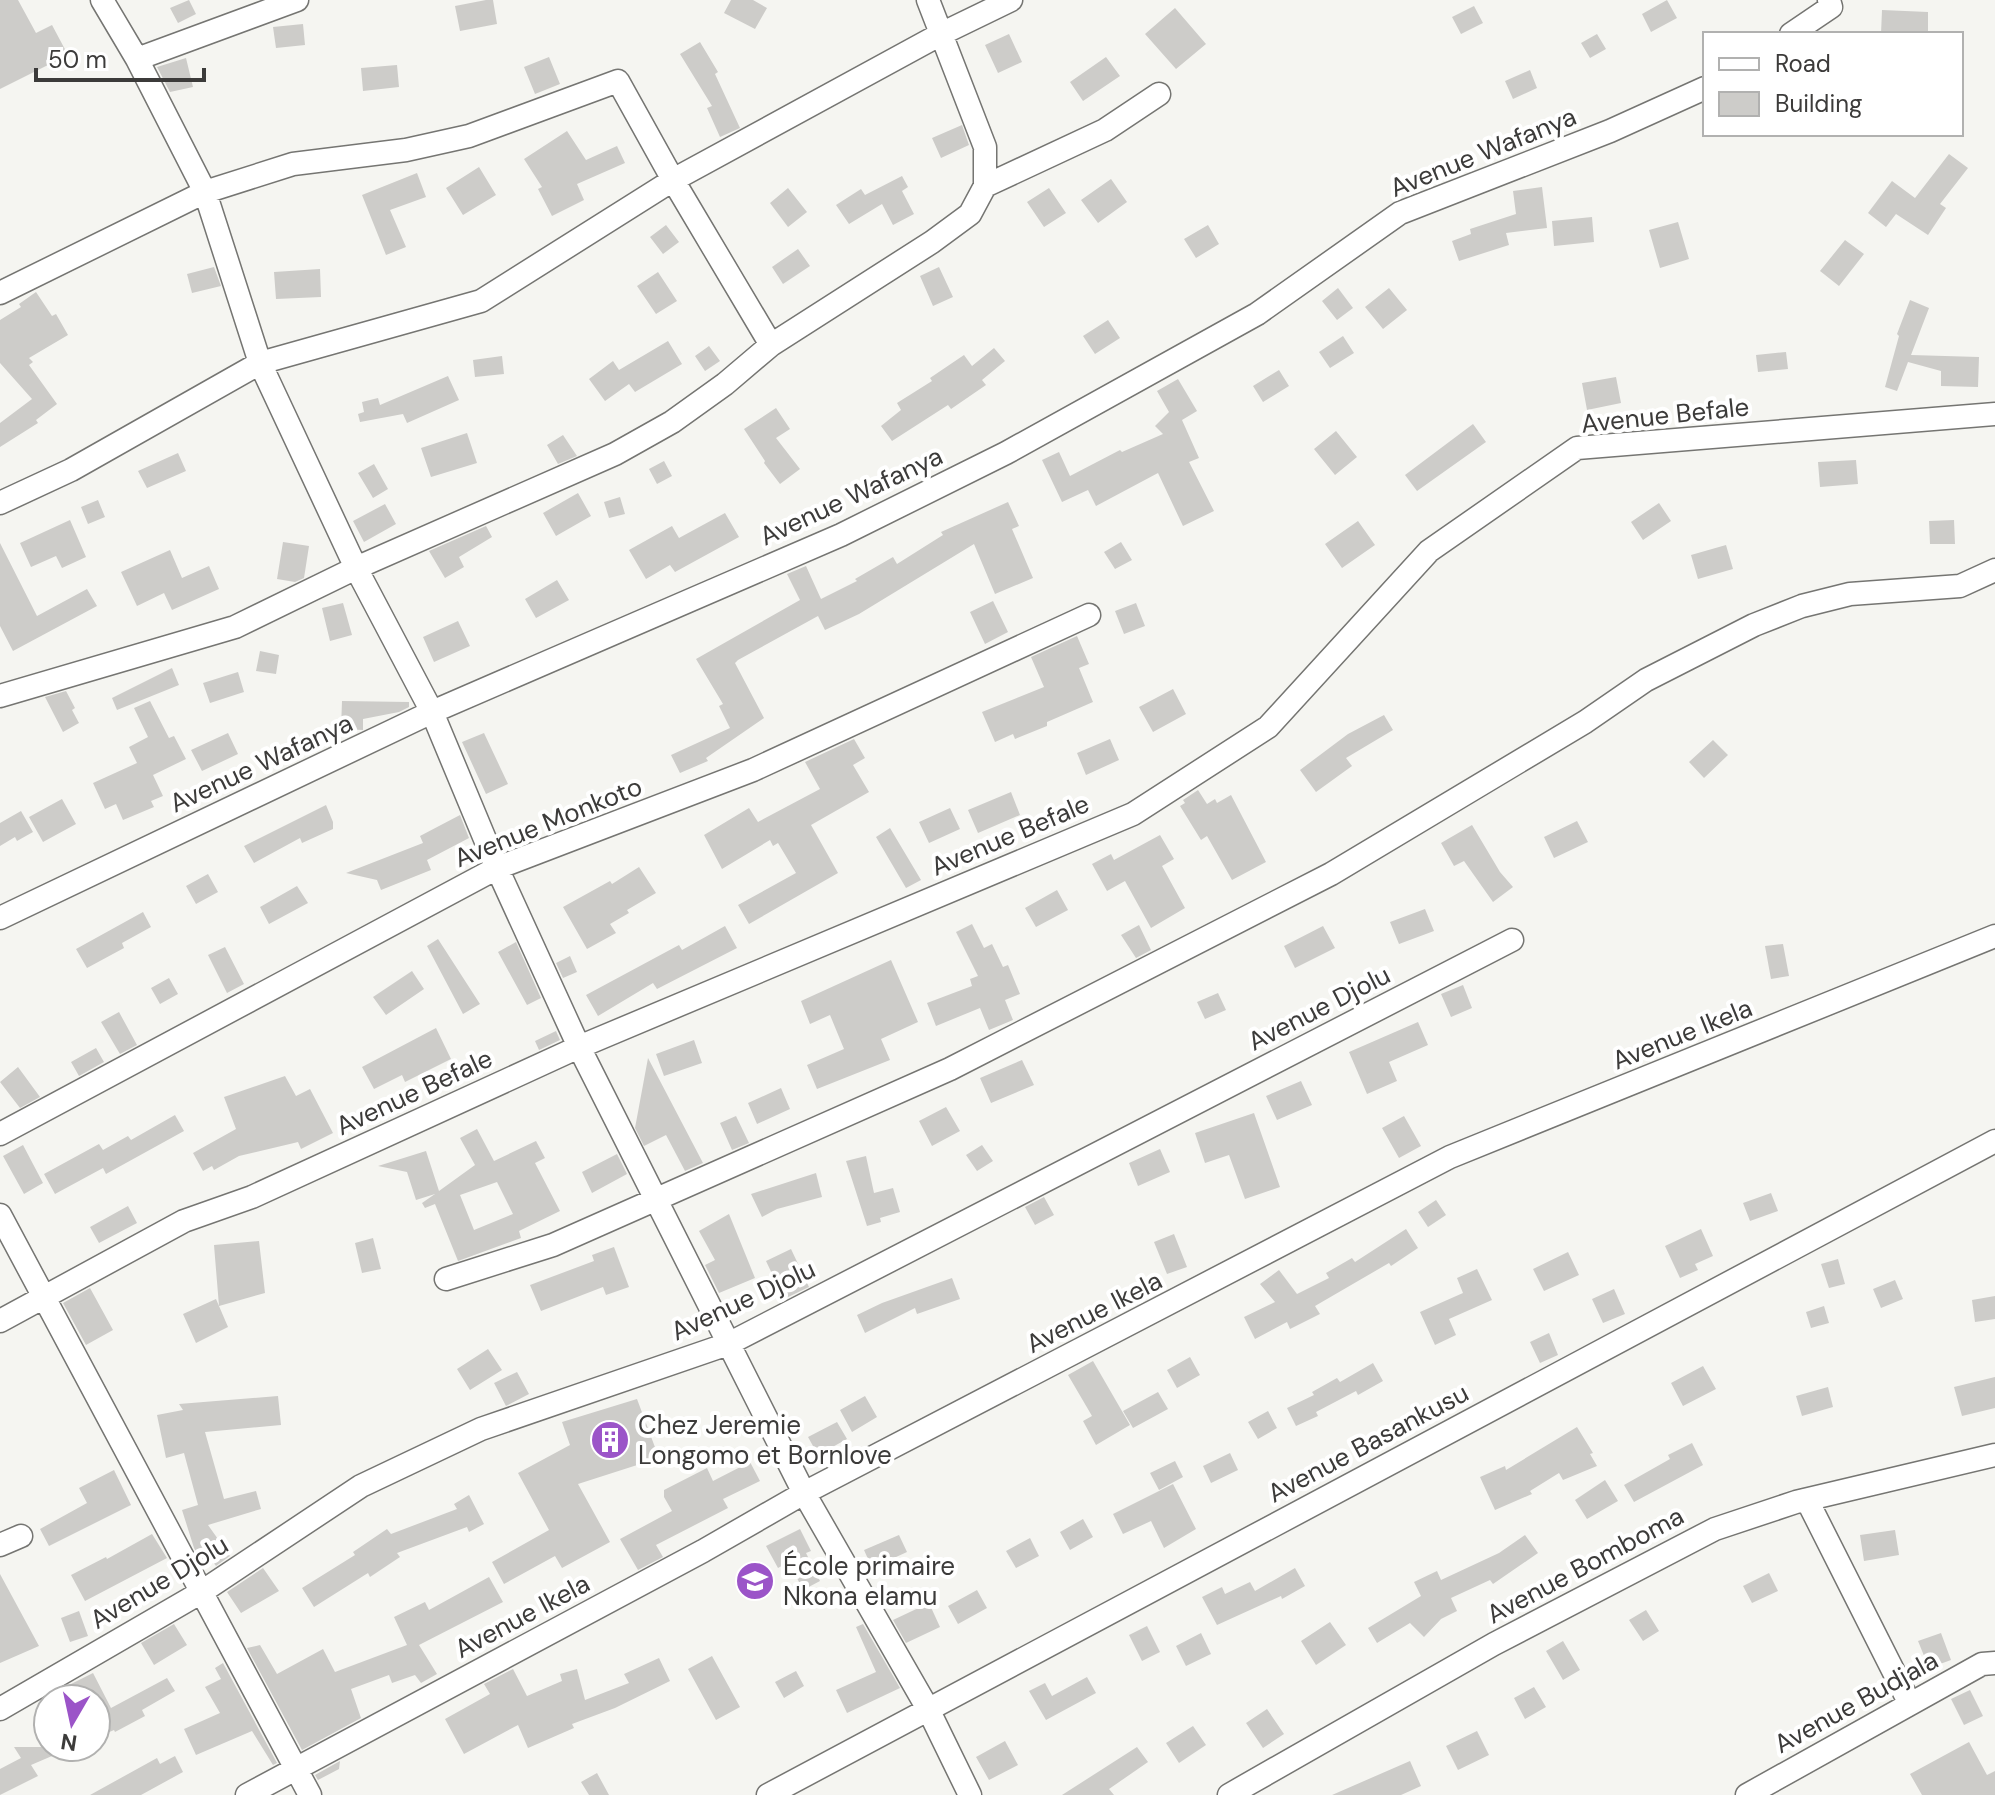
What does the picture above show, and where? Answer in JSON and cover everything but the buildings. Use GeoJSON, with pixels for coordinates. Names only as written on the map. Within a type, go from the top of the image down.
{"type":"FeatureCollection","features":[{"type":"Feature","properties":{"kind":"street"},"geometry":{"type":"LineString","coordinates":[[102,0],[137,59],[205,192],[260,363],[356,568],[432,712],[497,868],[579,1047],[804,1493],[928,1709],[970,1795]]}},
{"type":"Feature","properties":{"kind":"street"},"geometry":{"type":"LineString","coordinates":[[137,59],[274,3],[297,0]]}},
{"type":"Feature","properties":{"kind":"street"},"geometry":{"type":"LineString","coordinates":[[0,696],[235,627],[356,568],[615,454],[672,422],[725,384],[771,345],[932,242],[970,214],[985,186],[985,147],[928,0]]}},
{"type":"Feature","properties":{"kind":"street"},"geometry":{"type":"LineString","coordinates":[[0,503],[71,470],[260,363],[481,301],[673,180],[941,34],[1011,0]]}},
{"type":"Feature","properties":{"kind":"street"},"geometry":{"type":"LineString","coordinates":[[1794,32],[1831,7],[1829,0]]}},
{"type":"Feature","properties":{"kind":"street"},"geometry":{"type":"LineString","coordinates":[[0,293],[205,192],[293,164],[406,150],[469,136],[618,81],[771,345]]}},
{"type":"Feature","properties":{"kind":"street","name":"Avenue Wafanya"},"geometry":{"type":"LineString","coordinates":[[0,918],[432,712],[841,535],[1006,453],[1257,314],[1400,213],[1610,131],[1703,89]]}},
{"type":"Feature","properties":{"kind":"street"},"geometry":{"type":"LineString","coordinates":[[985,186],[1105,130],[1159,94]]}},
{"type":"Feature","properties":{"kind":"street","name":"Avenue Befale"},"geometry":{"type":"LineString","coordinates":[[0,1321],[184,1221],[252,1197],[579,1047],[1133,814],[1268,727],[1429,551],[1577,448],[1995,414]]}},
{"type":"Feature","properties":{"kind":"street"},"geometry":{"type":"LineString","coordinates":[[446,1279],[553,1245],[950,1069],[1306,887],[1585,722],[1646,680],[1754,625],[1802,606],[1850,594],[1960,586],[1995,570]]}},
{"type":"Feature","properties":{"kind":"street","name":"Avenue Monkoto"},"geometry":{"type":"LineString","coordinates":[[0,1134],[497,868],[753,770],[1089,615]]}},
{"type":"Feature","properties":{"kind":"street","name":"Avenue Ikela"},"geometry":{"type":"LineString","coordinates":[[247,1795],[690,1558],[804,1493],[1450,1157],[1995,936]]}},
{"type":"Feature","properties":{"kind":"street","name":"Avenue Djolu"},"geometry":{"type":"LineString","coordinates":[[0,1709],[200,1593],[361,1486],[481,1429],[728,1344],[1512,940]]}},
{"type":"Feature","properties":{"kind":"street","name":"Avenue Basankusu"},"geometry":{"type":"LineString","coordinates":[[768,1795],[1995,1141]]}},
{"type":"Feature","properties":{"kind":"street"},"geometry":{"type":"LineString","coordinates":[[0,1215],[310,1795]]}},
{"type":"Feature","properties":{"kind":"street","name":"Avenue Bomboma"},"geometry":{"type":"LineString","coordinates":[[1229,1795],[1494,1644],[1715,1529],[1807,1500],[1995,1455]]}},
{"type":"Feature","properties":{"kind":"street"},"geometry":{"type":"LineString","coordinates":[[1807,1500],[1910,1704]]}},
{"type":"Feature","properties":{"kind":"street","name":"Avenue Budjala"},"geometry":{"type":"LineString","coordinates":[[1747,1795],[1982,1664],[1995,1663]]}},
{"type":"Feature","properties":{"kind":"place","name":"Chez Jeremie Longomo et Bornlove"},"geometry":{"type":"Point","coordinates":[610,1440]}},
{"type":"Feature","properties":{"kind":"place","name":"École primaire Nkona elamu"},"geometry":{"type":"Point","coordinates":[755,1581]}}]}
